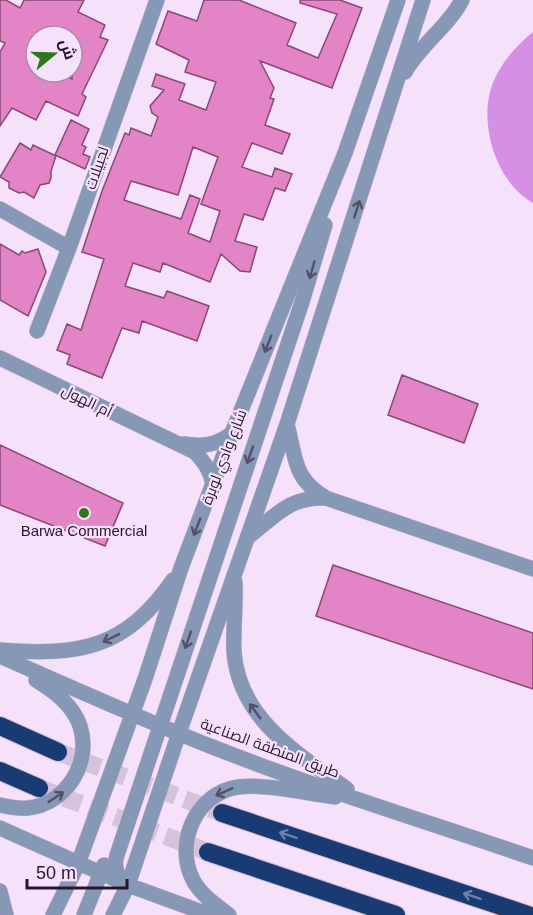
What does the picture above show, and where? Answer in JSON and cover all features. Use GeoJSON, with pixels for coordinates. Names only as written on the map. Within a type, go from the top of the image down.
{"type":"FeatureCollection","features":[{"type":"Feature","properties":{"kind":"highway"},"geometry":{"type":"LineString","coordinates":[[0,726],[58,752]]}},
{"type":"Feature","properties":{"kind":"highway"},"geometry":{"type":"LineString","coordinates":[[0,771],[39,788]]}},
{"type":"Feature","properties":{"kind":"highway"},"geometry":{"type":"LineString","coordinates":[[222,813],[528,915]]}},
{"type":"Feature","properties":{"kind":"highway"},"geometry":{"type":"LineString","coordinates":[[208,852],[396,915]]}},
{"type":"Feature","properties":{"kind":"street","name":"شارع وادي لوبرة"},"geometry":{"type":"LineString","coordinates":[[53,915],[78,864],[132,715],[181,568],[232,433],[345,153],[398,0]]}},
{"type":"Feature","properties":{"kind":"street"},"geometry":{"type":"LineString","coordinates":[[113,915],[128,885],[178,733],[287,424],[423,0]]}},
{"type":"Feature","properties":{"kind":"street"},"geometry":{"type":"LineString","coordinates":[[369,170],[398,103],[406,70],[462,0]]}},
{"type":"Feature","properties":{"kind":"street","name":"لجبيلات"},"geometry":{"type":"LineString","coordinates":[[37,331],[69,248],[154,1]]}},
{"type":"Feature","properties":{"kind":"street"},"geometry":{"type":"LineString","coordinates":[[128,885],[118,876],[115,860],[302,302],[345,153]]}},
{"type":"Feature","properties":{"kind":"street"},"geometry":{"type":"LineString","coordinates":[[0,208],[69,248]]}},
{"type":"Feature","properties":{"kind":"street","name":"أم الهول"},"geometry":{"type":"LineString","coordinates":[[0,358],[195,452],[212,475],[213,485]]}},
{"type":"Feature","properties":{"kind":"street"},"geometry":{"type":"LineString","coordinates":[[287,424],[297,466],[303,479],[312,490],[326,498],[533,568]]}},
{"type":"Feature","properties":{"kind":"street","name":"أم الهول"},"geometry":{"type":"LineString","coordinates":[[175,443],[197,446],[211,444],[232,433]]}},
{"type":"Feature","properties":{"kind":"street"},"geometry":{"type":"LineString","coordinates":[[248,537],[294,502],[308,497],[326,498]]}},
{"type":"Feature","properties":{"kind":"street"},"geometry":{"type":"LineString","coordinates":[[0,650],[62,651],[80,649],[114,638],[152,607],[181,568]]}},
{"type":"Feature","properties":{"kind":"street"},"geometry":{"type":"LineString","coordinates":[[235,573],[237,610],[234,654],[244,695],[255,713],[287,745],[364,801]]}},
{"type":"Feature","properties":{"kind":"street"},"geometry":{"type":"LineString","coordinates":[[0,657],[50,689],[62,700],[76,718],[83,739],[83,755],[77,772],[61,795],[43,804],[27,808],[0,805]]}},
{"type":"Feature","properties":{"kind":"street","name":"طريق المنطقة الصناعية"},"geometry":{"type":"LineString","coordinates":[[0,657],[178,733],[364,801],[533,858]]}},
{"type":"Feature","properties":{"kind":"street"},"geometry":{"type":"LineString","coordinates":[[84,915],[101,873],[145,743],[146,730],[142,723],[132,715]]}},
{"type":"Feature","properties":{"kind":"street"},"geometry":{"type":"LineString","coordinates":[[229,915],[201,892],[193,879],[186,858],[185,851],[191,825],[209,800],[225,790],[253,786],[364,801]]}},
{"type":"Feature","properties":{"kind":"street"},"geometry":{"type":"LineString","coordinates":[[0,828],[128,885],[210,915]]}},
{"type":"Feature","properties":{"kind":"street"},"geometry":{"type":"LineString","coordinates":[[0,891],[6,915]]}},
{"type":"Feature","properties":{"kind":"shaded area"},"geometry":{"type":"Polygon","coordinates":[[[533,32],[533,203],[519,193],[499,164],[492,147],[487,111],[495,78],[502,65],[533,32]]]}},
{"type":"Feature","properties":{"kind":"building"},"geometry":{"type":"Polygon","coordinates":[[[0,0],[6,0],[20,8],[24,0],[84,0],[78,12],[105,25],[100,37],[108,40],[82,94],[86,97],[78,116],[46,101],[36,120],[12,108],[0,126],[0,52],[5,43],[0,41],[0,0]]]}},
{"type":"Feature","properties":{"kind":"building"},"geometry":{"type":"Polygon","coordinates":[[[204,0],[239,0],[296,23],[287,45],[318,58],[337,14],[300,3],[300,0],[340,0],[362,8],[332,88],[260,61],[274,88],[270,98],[274,99],[265,125],[290,134],[282,154],[252,143],[242,167],[272,177],[275,168],[292,174],[285,191],[275,188],[263,220],[244,214],[235,241],[257,247],[250,272],[240,271],[221,254],[210,282],[163,263],[160,272],[133,263],[125,286],[164,298],[167,291],[209,306],[197,341],[142,321],[139,333],[122,328],[102,378],[67,364],[70,355],[57,350],[67,324],[81,330],[104,259],[82,252],[102,191],[125,133],[129,135],[131,128],[151,136],[158,117],[152,113],[150,106],[164,90],[152,86],[156,74],[185,84],[179,100],[206,110],[216,82],[185,72],[189,60],[156,44],[168,11],[197,21],[204,0]],[[193,147],[178,195],[131,181],[124,200],[181,219],[190,195],[200,199],[188,233],[210,242],[220,211],[201,204],[218,157],[193,147]]]}},
{"type":"Feature","properties":{"kind":"building"},"geometry":{"type":"Polygon","coordinates":[[[71,120],[89,129],[82,145],[86,147],[83,154],[90,157],[85,169],[55,155],[71,120]]]}},
{"type":"Feature","properties":{"kind":"building"},"geometry":{"type":"Polygon","coordinates":[[[20,143],[31,150],[33,145],[56,156],[49,183],[40,185],[34,198],[24,192],[19,193],[9,188],[9,182],[0,177],[20,143]]]}},
{"type":"Feature","properties":{"kind":"building"},"geometry":{"type":"Polygon","coordinates":[[[0,244],[19,255],[22,251],[25,253],[38,249],[46,272],[28,316],[0,300],[0,244]]]}},
{"type":"Feature","properties":{"kind":"building"},"geometry":{"type":"Polygon","coordinates":[[[402,375],[478,404],[464,443],[388,415],[402,375]]]}},
{"type":"Feature","properties":{"kind":"building"},"geometry":{"type":"Polygon","coordinates":[[[0,445],[123,503],[105,546],[0,505],[0,445]]]}},
{"type":"Feature","properties":{"kind":"building"},"geometry":{"type":"Polygon","coordinates":[[[333,565],[533,633],[533,689],[316,616],[333,565]]]}},
{"type":"Feature","properties":{"kind":"tunnel"},"geometry":{"type":"LineString","coordinates":[[58,752],[222,813]]}},
{"type":"Feature","properties":{"kind":"tunnel"},"geometry":{"type":"LineString","coordinates":[[39,788],[208,852]]}},
{"type":"Feature","properties":{"kind":"place","name":"Barwa Commercial"},"geometry":{"type":"Point","coordinates":[84,513]}}]}
